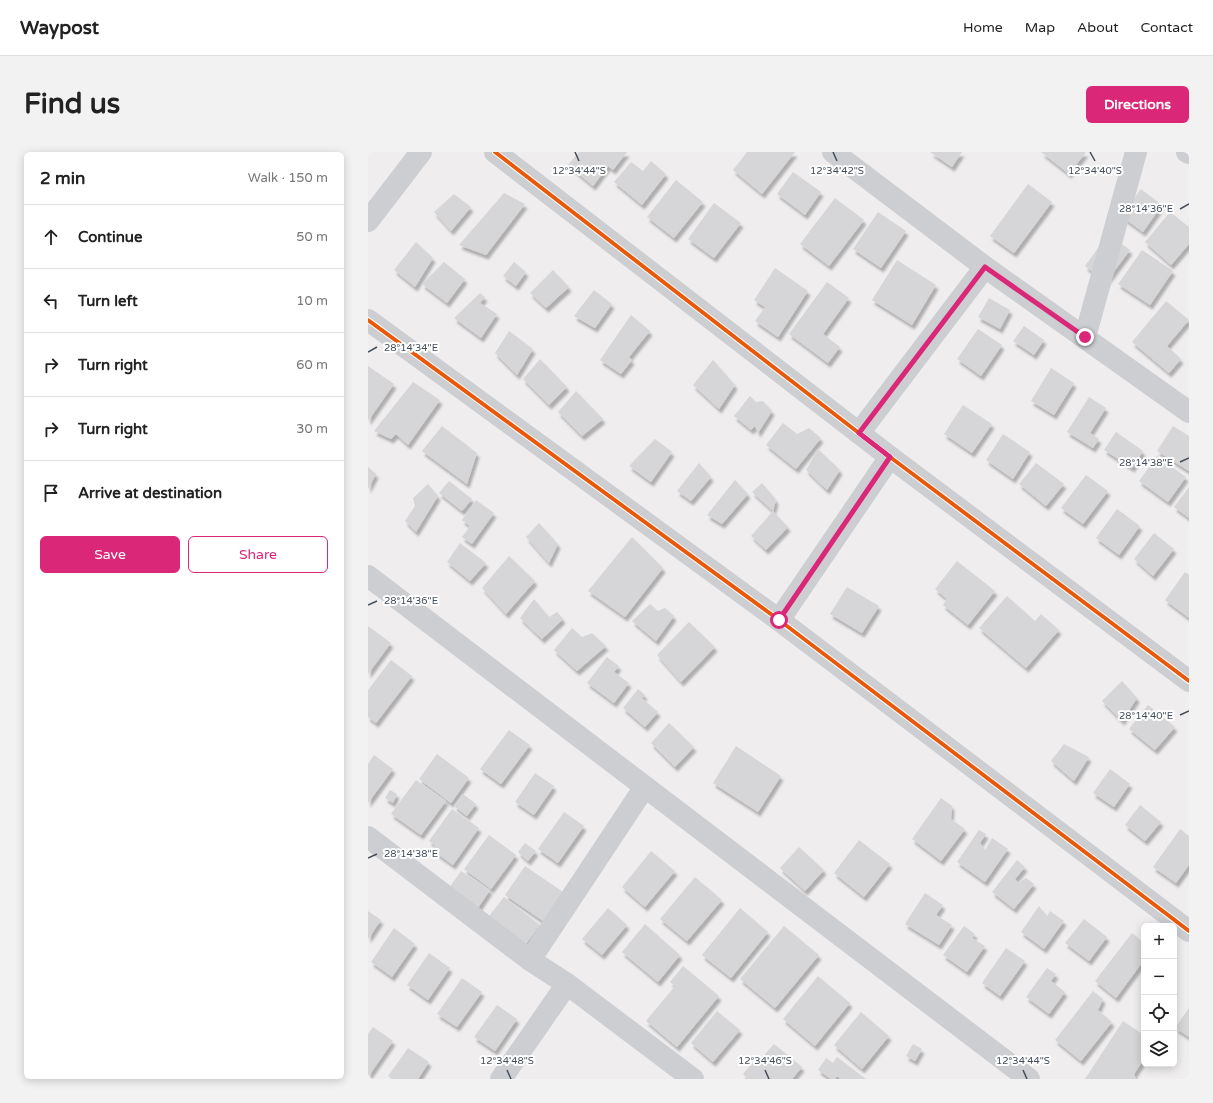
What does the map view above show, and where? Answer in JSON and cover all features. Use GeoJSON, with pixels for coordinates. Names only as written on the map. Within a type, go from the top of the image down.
{"type":"FeatureCollection","features":[{"type":"Feature","properties":{"kind":"street"},"geometry":{"type":"LineString","coordinates":[[368,221],[421,152]]}},
{"type":"Feature","properties":{"kind":"street"},"geometry":{"type":"LineString","coordinates":[[495,152],[890,457],[1189,681]]}},
{"type":"Feature","properties":{"kind":"street"},"geometry":{"type":"LineString","coordinates":[[833,152],[985,267],[1189,412]]}},
{"type":"Feature","properties":{"kind":"street"},"geometry":{"type":"LineString","coordinates":[[1085,337],[1136,152]]}},
{"type":"Feature","properties":{"kind":"street"},"geometry":{"type":"LineString","coordinates":[[859,433],[985,267]]}},
{"type":"Feature","properties":{"kind":"street"},"geometry":{"type":"LineString","coordinates":[[368,320],[779,620],[1189,931]]}},
{"type":"Feature","properties":{"kind":"street"},"geometry":{"type":"LineString","coordinates":[[779,620],[890,457]]}},
{"type":"Feature","properties":{"kind":"street"},"geometry":{"type":"LineString","coordinates":[[368,576],[644,788],[1029,1079]]}},
{"type":"Feature","properties":{"kind":"street"},"geometry":{"type":"LineString","coordinates":[[530,960],[644,788]]}},
{"type":"Feature","properties":{"kind":"street"},"geometry":{"type":"LineString","coordinates":[[368,837],[530,960],[567,984],[693,1079]]}},
{"type":"Feature","properties":{"kind":"street"},"geometry":{"type":"LineString","coordinates":[[501,1079],[567,984]]}},
{"type":"Feature","properties":{"kind":"building"},"geometry":{"type":"Polygon","coordinates":[[[579,152],[627,152],[613,170],[608,166],[593,186],[568,165],[579,152]]]}},
{"type":"Feature","properties":{"kind":"building"},"geometry":{"type":"Polygon","coordinates":[[[747,152],[795,152],[762,194],[733,170],[747,152]]]}},
{"type":"Feature","properties":{"kind":"building"},"geometry":{"type":"Polygon","coordinates":[[[930,152],[962,152],[952,167],[930,152]]]}},
{"type":"Feature","properties":{"kind":"building"},"geometry":{"type":"Polygon","coordinates":[[[1041,152],[1086,152],[1069,174],[1041,152]]]}},
{"type":"Feature","properties":{"kind":"building"},"geometry":{"type":"Polygon","coordinates":[[[651,161],[666,174],[642,205],[614,182],[631,162],[643,171],[651,161]]]}},
{"type":"Feature","properties":{"kind":"building"},"geometry":{"type":"Polygon","coordinates":[[[793,172],[821,192],[805,215],[777,194],[793,172]]]}},
{"type":"Feature","properties":{"kind":"building"},"geometry":{"type":"Polygon","coordinates":[[[676,180],[703,202],[674,238],[647,217],[676,180]]]}},
{"type":"Feature","properties":{"kind":"building"},"geometry":{"type":"Polygon","coordinates":[[[1028,184],[1052,202],[1014,253],[990,236],[1028,184]]]}},
{"type":"Feature","properties":{"kind":"building"},"geometry":{"type":"Polygon","coordinates":[[[1141,189],[1162,205],[1143,232],[1121,216],[1141,189]]]}},
{"type":"Feature","properties":{"kind":"building"},"geometry":{"type":"Polygon","coordinates":[[[504,193],[525,204],[486,255],[459,245],[504,193]]]}},
{"type":"Feature","properties":{"kind":"building"},"geometry":{"type":"Polygon","coordinates":[[[454,194],[471,207],[451,231],[434,212],[454,194]]]}},
{"type":"Feature","properties":{"kind":"building"},"geometry":{"type":"Polygon","coordinates":[[[835,198],[864,220],[829,266],[800,244],[835,198]]]}},
{"type":"Feature","properties":{"kind":"building"},"geometry":{"type":"Polygon","coordinates":[[[714,203],[741,223],[714,258],[688,239],[714,203]]]}},
{"type":"Feature","properties":{"kind":"building"},"geometry":{"type":"Polygon","coordinates":[[[878,212],[906,231],[881,268],[853,249],[878,212]]]}},
{"type":"Feature","properties":{"kind":"building"},"geometry":{"type":"Polygon","coordinates":[[[1170,212],[1189,227],[1189,244],[1171,265],[1145,242],[1170,212]]]}},
{"type":"Feature","properties":{"kind":"building"},"geometry":{"type":"Polygon","coordinates":[[[1108,234],[1130,250],[1106,282],[1085,266],[1108,234]]]}},
{"type":"Feature","properties":{"kind":"building"},"geometry":{"type":"Polygon","coordinates":[[[416,242],[433,258],[415,287],[394,270],[416,242]]]}},
{"type":"Feature","properties":{"kind":"building"},"geometry":{"type":"Polygon","coordinates":[[[1142,250],[1173,271],[1150,305],[1118,284],[1142,250]]]}},
{"type":"Feature","properties":{"kind":"building"},"geometry":{"type":"Polygon","coordinates":[[[897,260],[936,285],[912,325],[872,300],[897,260]]]}},
{"type":"Feature","properties":{"kind":"building"},"geometry":{"type":"Polygon","coordinates":[[[444,262],[465,279],[447,303],[422,284],[444,262]]]}},
{"type":"Feature","properties":{"kind":"building"},"geometry":{"type":"Polygon","coordinates":[[[514,262],[526,272],[516,286],[503,276],[514,262]]]}},
{"type":"Feature","properties":{"kind":"building"},"geometry":{"type":"Polygon","coordinates":[[[775,268],[808,291],[778,337],[755,321],[765,307],[754,300],[775,268]]]}},
{"type":"Feature","properties":{"kind":"building"},"geometry":{"type":"Polygon","coordinates":[[[553,270],[569,287],[546,308],[530,293],[553,270]]]}},
{"type":"Feature","properties":{"kind":"building"},"geometry":{"type":"Polygon","coordinates":[[[827,282],[849,298],[823,334],[840,347],[828,363],[789,334],[827,282]]]}},
{"type":"Feature","properties":{"kind":"building"},"geometry":{"type":"Polygon","coordinates":[[[594,290],[612,304],[595,328],[574,316],[594,290]]]}},
{"type":"Feature","properties":{"kind":"building"},"geometry":{"type":"Polygon","coordinates":[[[480,293],[485,297],[480,303],[497,314],[481,338],[454,318],[480,293]]]}},
{"type":"Feature","properties":{"kind":"building"},"geometry":{"type":"Polygon","coordinates":[[[989,298],[1010,310],[1000,329],[978,317],[989,298]]]}},
{"type":"Feature","properties":{"kind":"building"},"geometry":{"type":"Polygon","coordinates":[[[1166,301],[1189,320],[1167,346],[1181,359],[1169,373],[1132,342],[1166,301]]]}},
{"type":"Feature","properties":{"kind":"building"},"geometry":{"type":"Polygon","coordinates":[[[631,315],[650,331],[629,357],[632,360],[621,374],[600,360],[631,315]]]}},
{"type":"Feature","properties":{"kind":"building"},"geometry":{"type":"Polygon","coordinates":[[[1024,326],[1044,340],[1034,355],[1013,341],[1024,326]]]}},
{"type":"Feature","properties":{"kind":"building"},"geometry":{"type":"Polygon","coordinates":[[[978,329],[1002,345],[981,376],[957,359],[978,329]]]}},
{"type":"Feature","properties":{"kind":"building"},"geometry":{"type":"Polygon","coordinates":[[[509,331],[533,349],[517,375],[495,353],[509,331]]]}},
{"type":"Feature","properties":{"kind":"building"},"geometry":{"type":"Polygon","coordinates":[[[540,359],[567,387],[549,405],[523,379],[540,359]]]}},
{"type":"Feature","properties":{"kind":"building"},"geometry":{"type":"Polygon","coordinates":[[[713,360],[735,385],[719,409],[693,385],[713,360]]]}},
{"type":"Feature","properties":{"kind":"building"},"geometry":{"type":"Polygon","coordinates":[[[368,366],[394,384],[368,421],[368,366]]]}},
{"type":"Feature","properties":{"kind":"building"},"geometry":{"type":"Polygon","coordinates":[[[1051,368],[1074,383],[1054,415],[1031,401],[1051,368]]]}},
{"type":"Feature","properties":{"kind":"building"},"geometry":{"type":"Polygon","coordinates":[[[413,382],[440,400],[408,445],[396,434],[391,439],[374,431],[413,382]]]}},
{"type":"Feature","properties":{"kind":"building"},"geometry":{"type":"Polygon","coordinates":[[[576,391],[603,419],[582,436],[558,412],[576,391]]]}},
{"type":"Feature","properties":{"kind":"building"},"geometry":{"type":"Polygon","coordinates":[[[750,396],[756,402],[763,401],[772,411],[758,433],[755,426],[751,430],[734,416],[750,396]]]}},
{"type":"Feature","properties":{"kind":"building"},"geometry":{"type":"Polygon","coordinates":[[[1089,397],[1106,408],[1090,433],[1099,439],[1093,448],[1067,432],[1089,397]]]}},
{"type":"Feature","properties":{"kind":"building"},"geometry":{"type":"Polygon","coordinates":[[[963,405],[992,424],[972,453],[944,434],[963,405]]]}},
{"type":"Feature","properties":{"kind":"building"},"geometry":{"type":"Polygon","coordinates":[[[783,423],[797,434],[809,428],[821,438],[796,469],[766,445],[783,423]]]}},
{"type":"Feature","properties":{"kind":"building"},"geometry":{"type":"Polygon","coordinates":[[[442,426],[477,453],[467,484],[422,451],[442,426]]]}},
{"type":"Feature","properties":{"kind":"building"},"geometry":{"type":"Polygon","coordinates":[[[1173,426],[1189,436],[1189,471],[1157,451],[1173,426]]]}},
{"type":"Feature","properties":{"kind":"building"},"geometry":{"type":"Polygon","coordinates":[[[1116,432],[1143,451],[1132,468],[1104,450],[1116,432]]]}},
{"type":"Feature","properties":{"kind":"building"},"geometry":{"type":"Polygon","coordinates":[[[1003,434],[1030,452],[1013,479],[986,460],[1003,434]]]}},
{"type":"Feature","properties":{"kind":"building"},"geometry":{"type":"Polygon","coordinates":[[[655,439],[672,452],[651,482],[629,466],[655,439]]]}},
{"type":"Feature","properties":{"kind":"building"},"geometry":{"type":"Polygon","coordinates":[[[818,449],[840,470],[827,490],[806,470],[818,449]]]}},
{"type":"Feature","properties":{"kind":"building"},"geometry":{"type":"Polygon","coordinates":[[[1157,456],[1186,477],[1168,502],[1139,481],[1157,456]]]}},
{"type":"Feature","properties":{"kind":"building"},"geometry":{"type":"Polygon","coordinates":[[[699,463],[711,477],[691,501],[677,491],[699,463]]]}},
{"type":"Feature","properties":{"kind":"building"},"geometry":{"type":"Polygon","coordinates":[[[1036,463],[1064,484],[1046,506],[1019,484],[1036,463]]]}},
{"type":"Feature","properties":{"kind":"building"},"geometry":{"type":"Polygon","coordinates":[[[368,467],[376,474],[368,489],[368,467]]]}},
{"type":"Feature","properties":{"kind":"building"},"geometry":{"type":"Polygon","coordinates":[[[1086,475],[1108,491],[1083,524],[1061,508],[1086,475]]]}},
{"type":"Feature","properties":{"kind":"building"},"geometry":{"type":"Polygon","coordinates":[[[735,480],[748,494],[722,524],[707,515],[735,480]]]}},
{"type":"Feature","properties":{"kind":"building"},"geometry":{"type":"Polygon","coordinates":[[[449,481],[472,499],[462,511],[439,493],[449,481]]]}},
{"type":"Feature","properties":{"kind":"building"},"geometry":{"type":"Polygon","coordinates":[[[762,483],[776,500],[773,511],[752,492],[762,483]]]}},
{"type":"Feature","properties":{"kind":"building"},"geometry":{"type":"Polygon","coordinates":[[[428,484],[438,496],[416,532],[405,521],[415,506],[413,498],[428,484]]]}},
{"type":"Feature","properties":{"kind":"building"},"geometry":{"type":"Polygon","coordinates":[[[1189,487],[1189,518],[1174,507],[1189,487]]]}},
{"type":"Feature","properties":{"kind":"building"},"geometry":{"type":"Polygon","coordinates":[[[476,500],[494,513],[472,544],[462,537],[470,526],[462,520],[476,500]]]}},
{"type":"Feature","properties":{"kind":"building"},"geometry":{"type":"Polygon","coordinates":[[[1117,509],[1140,526],[1119,555],[1096,538],[1117,509]]]}},
{"type":"Feature","properties":{"kind":"building"},"geometry":{"type":"Polygon","coordinates":[[[773,511],[788,527],[766,550],[751,536],[773,511]]]}},
{"type":"Feature","properties":{"kind":"building"},"geometry":{"type":"Polygon","coordinates":[[[539,523],[558,544],[549,563],[526,537],[539,523]]]}},
{"type":"Feature","properties":{"kind":"building"},"geometry":{"type":"Polygon","coordinates":[[[1154,533],[1174,549],[1153,576],[1134,559],[1154,533]]]}},
{"type":"Feature","properties":{"kind":"building"},"geometry":{"type":"Polygon","coordinates":[[[632,537],[663,568],[625,617],[588,591],[632,537]]]}},
{"type":"Feature","properties":{"kind":"building"},"geometry":{"type":"Polygon","coordinates":[[[460,543],[486,563],[470,581],[447,562],[460,543]]]}},
{"type":"Feature","properties":{"kind":"building"},"geometry":{"type":"Polygon","coordinates":[[[509,556],[535,581],[506,614],[482,588],[509,556]]]}},
{"type":"Feature","properties":{"kind":"building"},"geometry":{"type":"Polygon","coordinates":[[[957,561],[995,591],[968,625],[943,605],[947,599],[935,589],[957,561]]]}},
{"type":"Feature","properties":{"kind":"building"},"geometry":{"type":"Polygon","coordinates":[[[1185,572],[1189,575],[1189,618],[1165,600],[1185,572]]]}},
{"type":"Feature","properties":{"kind":"building"},"geometry":{"type":"Polygon","coordinates":[[[847,587],[879,606],[862,633],[830,614],[847,587]]]}},
{"type":"Feature","properties":{"kind":"building"},"geometry":{"type":"Polygon","coordinates":[[[1007,596],[1035,621],[1041,614],[1059,630],[1026,668],[979,628],[1007,596]]]}},
{"type":"Feature","properties":{"kind":"building"},"geometry":{"type":"Polygon","coordinates":[[[534,599],[549,617],[557,612],[563,619],[542,639],[520,618],[534,599]]]}},
{"type":"Feature","properties":{"kind":"building"},"geometry":{"type":"Polygon","coordinates":[[[650,604],[658,611],[665,608],[674,616],[656,641],[632,621],[650,604]]]}},
{"type":"Feature","properties":{"kind":"building"},"geometry":{"type":"Polygon","coordinates":[[[689,622],[715,647],[681,682],[657,655],[689,622]]]}},
{"type":"Feature","properties":{"kind":"building"},"geometry":{"type":"Polygon","coordinates":[[[368,626],[391,643],[368,674],[368,626]]]}},
{"type":"Feature","properties":{"kind":"building"},"geometry":{"type":"Polygon","coordinates":[[[572,628],[582,637],[592,633],[606,646],[577,671],[554,650],[572,628]]]}},
{"type":"Feature","properties":{"kind":"building"},"geometry":{"type":"Polygon","coordinates":[[[607,657],[619,666],[614,672],[629,683],[614,703],[587,683],[607,657]]]}},
{"type":"Feature","properties":{"kind":"building"},"geometry":{"type":"Polygon","coordinates":[[[391,660],[412,676],[376,723],[368,717],[368,690],[391,660]]]}},
{"type":"Feature","properties":{"kind":"building"},"geometry":{"type":"Polygon","coordinates":[[[1122,681],[1137,698],[1122,721],[1102,701],[1122,681]]]}},
{"type":"Feature","properties":{"kind":"building"},"geometry":{"type":"Polygon","coordinates":[[[638,689],[645,695],[642,698],[658,712],[645,727],[623,708],[638,689]]]}},
{"type":"Feature","properties":{"kind":"building"},"geometry":{"type":"Polygon","coordinates":[[[1148,705],[1175,727],[1155,750],[1129,729],[1148,705]]]}},
{"type":"Feature","properties":{"kind":"building"},"geometry":{"type":"Polygon","coordinates":[[[669,723],[694,747],[675,767],[651,743],[669,723]]]}},
{"type":"Feature","properties":{"kind":"building"},"geometry":{"type":"Polygon","coordinates":[[[509,730],[530,745],[501,784],[480,769],[509,730]]]}},
{"type":"Feature","properties":{"kind":"building"},"geometry":{"type":"Polygon","coordinates":[[[1064,744],[1089,757],[1074,781],[1051,761],[1064,744]]]}},
{"type":"Feature","properties":{"kind":"building"},"geometry":{"type":"Polygon","coordinates":[[[736,746],[781,776],[758,812],[713,783],[736,746]]]}},
{"type":"Feature","properties":{"kind":"building"},"geometry":{"type":"Polygon","coordinates":[[[437,754],[469,778],[451,803],[419,779],[437,754]]]}},
{"type":"Feature","properties":{"kind":"building"},"geometry":{"type":"Polygon","coordinates":[[[374,755],[393,769],[368,803],[368,764],[374,755]]]}},
{"type":"Feature","properties":{"kind":"building"},"geometry":{"type":"Polygon","coordinates":[[[1110,769],[1130,784],[1114,807],[1093,793],[1110,769]]]}},
{"type":"Feature","properties":{"kind":"building"},"geometry":{"type":"Polygon","coordinates":[[[535,773],[554,786],[534,815],[515,802],[535,773]]]}},
{"type":"Feature","properties":{"kind":"building"},"geometry":{"type":"Polygon","coordinates":[[[416,780],[446,801],[421,835],[391,814],[416,780]]]}},
{"type":"Feature","properties":{"kind":"building"},"geometry":{"type":"Polygon","coordinates":[[[390,790],[397,794],[393,803],[385,798],[390,790]]]}},
{"type":"Feature","properties":{"kind":"building"},"geometry":{"type":"Polygon","coordinates":[[[463,794],[476,804],[467,816],[454,806],[463,794]]]}},
{"type":"Feature","properties":{"kind":"building"},"geometry":{"type":"Polygon","coordinates":[[[941,798],[952,806],[951,819],[965,829],[941,861],[912,839],[941,798]]]}},
{"type":"Feature","properties":{"kind":"building"},"geometry":{"type":"Polygon","coordinates":[[[1140,805],[1161,822],[1145,841],[1125,825],[1140,805]]]}},
{"type":"Feature","properties":{"kind":"building"},"geometry":{"type":"Polygon","coordinates":[[[452,809],[479,828],[453,865],[432,850],[435,845],[429,841],[452,809]]]}},
{"type":"Feature","properties":{"kind":"building"},"geometry":{"type":"Polygon","coordinates":[[[564,812],[584,826],[558,863],[538,849],[564,812]]]}},
{"type":"Feature","properties":{"kind":"building"},"geometry":{"type":"Polygon","coordinates":[[[1180,829],[1189,836],[1189,865],[1176,883],[1153,867],[1180,829]]]}},
{"type":"Feature","properties":{"kind":"building"},"geometry":{"type":"Polygon","coordinates":[[[979,830],[986,834],[980,843],[985,850],[992,838],[1008,849],[985,882],[957,862],[979,830]]]}},
{"type":"Feature","properties":{"kind":"building"},"geometry":{"type":"Polygon","coordinates":[[[489,835],[516,855],[491,889],[464,869],[489,835]]]}},
{"type":"Feature","properties":{"kind":"building"},"geometry":{"type":"Polygon","coordinates":[[[859,840],[890,864],[864,897],[834,873],[859,840]]]}},
{"type":"Feature","properties":{"kind":"building"},"geometry":{"type":"Polygon","coordinates":[[[525,843],[536,851],[528,861],[518,852],[525,843]]]}},
{"type":"Feature","properties":{"kind":"building"},"geometry":{"type":"Polygon","coordinates":[[[799,847],[824,870],[805,891],[780,868],[799,847]]]}},
{"type":"Feature","properties":{"kind":"building"},"geometry":{"type":"Polygon","coordinates":[[[651,851],[675,871],[645,907],[622,887],[651,851]]]}},
{"type":"Feature","properties":{"kind":"building"},"geometry":{"type":"Polygon","coordinates":[[[1017,860],[1025,867],[1015,879],[1018,883],[1026,878],[1034,884],[1014,909],[992,892],[1017,860]]]}},
{"type":"Feature","properties":{"kind":"building"},"geometry":{"type":"Polygon","coordinates":[[[525,866],[563,892],[543,921],[505,895],[525,866]]]}},
{"type":"Feature","properties":{"kind":"building"},"geometry":{"type":"Polygon","coordinates":[[[461,871],[490,890],[478,908],[449,888],[461,871]]]}},
{"type":"Feature","properties":{"kind":"building"},"geometry":{"type":"Polygon","coordinates":[[[695,877],[722,900],[687,941],[660,919],[695,877]]]}},
{"type":"Feature","properties":{"kind":"building"},"geometry":{"type":"Polygon","coordinates":[[[925,893],[943,905],[936,915],[952,925],[939,945],[905,924],[925,893]]]}},
{"type":"Feature","properties":{"kind":"building"},"geometry":{"type":"Polygon","coordinates":[[[504,897],[540,925],[523,948],[486,920],[504,897]]]}},
{"type":"Feature","properties":{"kind":"building"},"geometry":{"type":"Polygon","coordinates":[[[1039,906],[1047,916],[1050,911],[1064,921],[1044,949],[1021,932],[1039,906]]]}},
{"type":"Feature","properties":{"kind":"building"},"geometry":{"type":"Polygon","coordinates":[[[608,908],[627,925],[602,955],[582,939],[608,908]]]}},
{"type":"Feature","properties":{"kind":"building"},"geometry":{"type":"Polygon","coordinates":[[[740,908],[768,932],[731,978],[702,955],[740,908]]]}},
{"type":"Feature","properties":{"kind":"building"},"geometry":{"type":"Polygon","coordinates":[[[368,911],[381,920],[368,939],[368,911]]]}},
{"type":"Feature","properties":{"kind":"building"},"geometry":{"type":"Polygon","coordinates":[[[1084,919],[1107,937],[1089,961],[1065,943],[1084,919]]]}},
{"type":"Feature","properties":{"kind":"building"},"geometry":{"type":"Polygon","coordinates":[[[645,924],[680,955],[658,982],[622,952],[645,924]]]}},
{"type":"Feature","properties":{"kind":"building"},"geometry":{"type":"Polygon","coordinates":[[[784,926],[819,955],[775,1008],[740,979],[784,926]]]}},
{"type":"Feature","properties":{"kind":"building"},"geometry":{"type":"Polygon","coordinates":[[[964,926],[975,934],[972,938],[985,946],[967,972],[943,955],[964,926]]]}},
{"type":"Feature","properties":{"kind":"building"},"geometry":{"type":"Polygon","coordinates":[[[394,928],[415,944],[392,977],[371,962],[394,928]]]}},
{"type":"Feature","properties":{"kind":"building"},"geometry":{"type":"Polygon","coordinates":[[[1132,933],[1141,940],[1141,964],[1116,998],[1095,981],[1132,933]]]}},
{"type":"Feature","properties":{"kind":"building"},"geometry":{"type":"Polygon","coordinates":[[[1006,948],[1025,961],[1000,996],[982,983],[1006,948]]]}},
{"type":"Feature","properties":{"kind":"building"},"geometry":{"type":"Polygon","coordinates":[[[429,953],[450,968],[428,1000],[407,985],[429,953]]]}},
{"type":"Feature","properties":{"kind":"building"},"geometry":{"type":"Polygon","coordinates":[[[683,966],[719,996],[677,1047],[646,1021],[675,986],[670,982],[683,966]]]}},
{"type":"Feature","properties":{"kind":"building"},"geometry":{"type":"Polygon","coordinates":[[[1047,968],[1056,974],[1051,981],[1065,992],[1049,1014],[1026,997],[1047,968]]]}},
{"type":"Feature","properties":{"kind":"building"},"geometry":{"type":"Polygon","coordinates":[[[818,976],[850,1003],[815,1046],[783,1019],[818,976]]]}},
{"type":"Feature","properties":{"kind":"building"},"geometry":{"type":"Polygon","coordinates":[[[462,978],[482,992],[457,1027],[437,1014],[462,978]]]}},
{"type":"Feature","properties":{"kind":"building"},"geometry":{"type":"Polygon","coordinates":[[[1093,991],[1103,999],[1098,1010],[1112,1022],[1081,1061],[1055,1040],[1093,991]]]}},
{"type":"Feature","properties":{"kind":"building"},"geometry":{"type":"Polygon","coordinates":[[[497,1005],[517,1019],[495,1051],[474,1037],[497,1005]]]}},
{"type":"Feature","properties":{"kind":"building"},"geometry":{"type":"Polygon","coordinates":[[[1189,1008],[1189,1037],[1177,1029],[1177,1025],[1189,1008]]]}},
{"type":"Feature","properties":{"kind":"building"},"geometry":{"type":"Polygon","coordinates":[[[717,1011],[740,1030],[713,1062],[691,1043],[717,1011]]]}},
{"type":"Feature","properties":{"kind":"building"},"geometry":{"type":"Polygon","coordinates":[[[861,1012],[889,1036],[862,1069],[834,1045],[861,1012]]]}},
{"type":"Feature","properties":{"kind":"building"},"geometry":{"type":"Polygon","coordinates":[[[1123,1021],[1141,1033],[1141,1064],[1134,1074],[1136,1079],[1085,1079],[1123,1021]]]}},
{"type":"Feature","properties":{"kind":"building"},"geometry":{"type":"Polygon","coordinates":[[[373,1027],[393,1041],[368,1077],[368,1034],[373,1027]]]}},
{"type":"Feature","properties":{"kind":"building"},"geometry":{"type":"Polygon","coordinates":[[[774,1044],[802,1067],[792,1079],[745,1079],[746,1077],[743,1074],[757,1057],[760,1060],[774,1044]]]}},
{"type":"Feature","properties":{"kind":"building"},"geometry":{"type":"Polygon","coordinates":[[[913,1044],[922,1049],[915,1061],[906,1056],[913,1044]]]}},
{"type":"Feature","properties":{"kind":"building"},"geometry":{"type":"Polygon","coordinates":[[[408,1048],[429,1062],[418,1079],[392,1079],[388,1076],[408,1048]]]}},
{"type":"Feature","properties":{"kind":"building"},"geometry":{"type":"Polygon","coordinates":[[[837,1057],[866,1079],[841,1079],[837,1076],[835,1079],[831,1079],[818,1070],[826,1058],[833,1063],[837,1057]]]}},
{"type":"Feature","properties":{"kind":"cycle path"},"geometry":{"type":"LineString","coordinates":[[495,152],[890,457],[1189,681]]}},
{"type":"Feature","properties":{"kind":"cycle path"},"geometry":{"type":"LineString","coordinates":[[368,320],[779,620],[1189,931]]}},
{"type":"Feature","properties":{"kind":"route"},"geometry":{"type":"LineString","coordinates":[[779,620],[890,457],[859,433],[985,267],[1085,337]]}}]}
